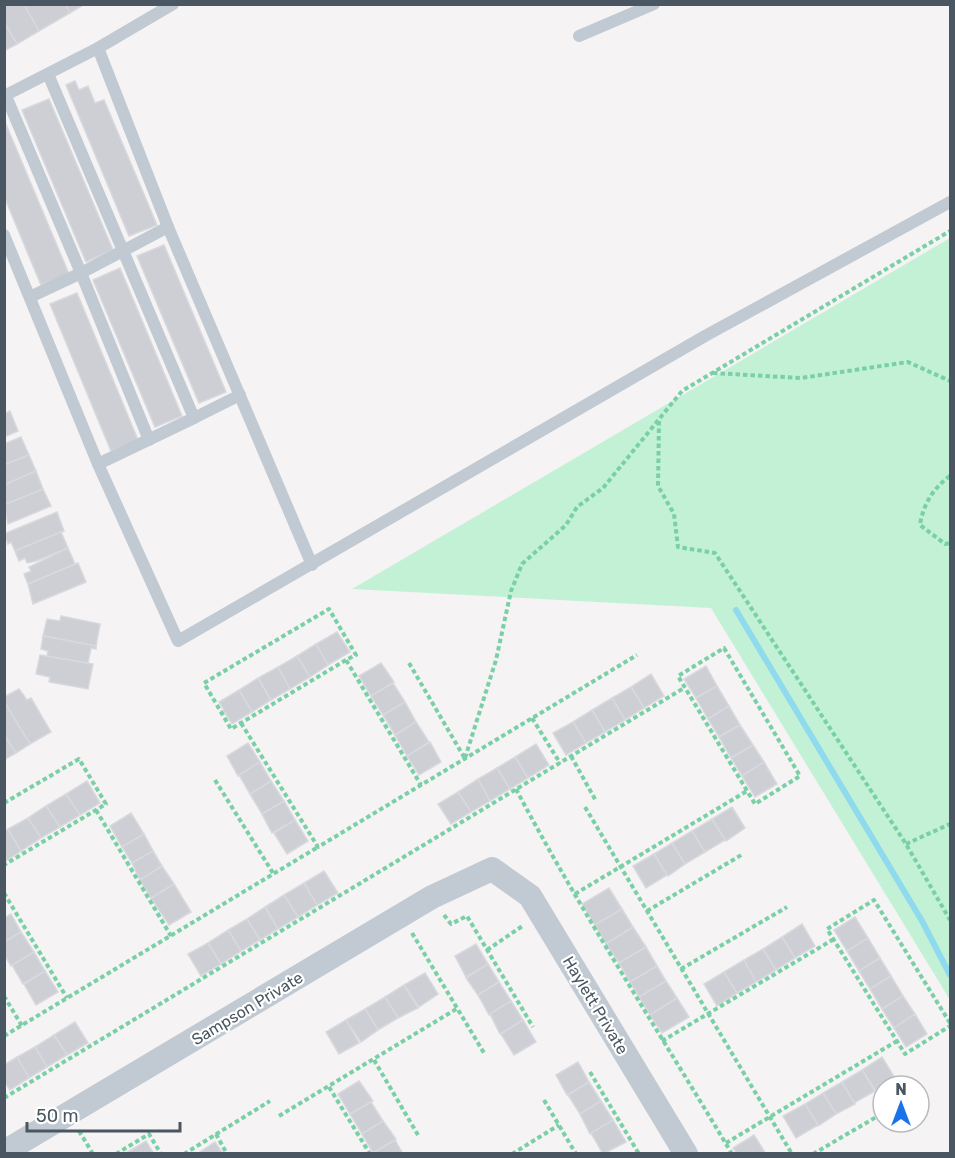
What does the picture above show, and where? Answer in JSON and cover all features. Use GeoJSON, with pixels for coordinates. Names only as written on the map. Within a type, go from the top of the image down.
{"type":"FeatureCollection","features":[{"type":"Feature","properties":{"kind":"street","name":"Sampson Private"},"geometry":{"type":"LineString","coordinates":[[4,1152],[432,897],[492,869]]}},
{"type":"Feature","properties":{"kind":"street","name":"Haylett Private"},"geometry":{"type":"LineString","coordinates":[[492,869],[530,896],[686,1154]]}},
{"type":"Feature","properties":{"kind":"lane"},"geometry":{"type":"LineString","coordinates":[[149,440],[5,96],[98,48],[173,4]]}},
{"type":"Feature","properties":{"kind":"lane"},"geometry":{"type":"LineString","coordinates":[[579,36],[654,4]]}},
{"type":"Feature","properties":{"kind":"lane"},"geometry":{"type":"LineString","coordinates":[[98,48],[168,227],[312,565]]}},
{"type":"Feature","properties":{"kind":"lane"},"geometry":{"type":"LineString","coordinates":[[48,74],[194,418]]}},
{"type":"Feature","properties":{"kind":"lane"},"geometry":{"type":"LineString","coordinates":[[4,235],[98,464],[178,641],[705,336],[951,202]]}},
{"type":"Feature","properties":{"kind":"lane"},"geometry":{"type":"LineString","coordinates":[[30,297],[168,227]]}},
{"type":"Feature","properties":{"kind":"lane"},"geometry":{"type":"LineString","coordinates":[[98,464],[240,395]]}},
{"type":"Feature","properties":{"kind":"path"},"geometry":{"type":"LineString","coordinates":[[465,758],[495,660],[511,591],[522,564],[566,525],[577,507],[603,488],[682,391],[951,231]]}},
{"type":"Feature","properties":{"kind":"path"},"geometry":{"type":"LineString","coordinates":[[712,373],[801,378],[908,362],[951,381]]}},
{"type":"Feature","properties":{"kind":"path"},"geometry":{"type":"LineString","coordinates":[[659,420],[658,486],[674,514],[678,547],[716,553],[906,844],[951,920]]}},
{"type":"Feature","properties":{"kind":"path"},"geometry":{"type":"LineString","coordinates":[[951,476],[942,482],[923,508],[920,525],[945,543],[951,543]]}},
{"type":"Feature","properties":{"kind":"path"},"geometry":{"type":"LineString","coordinates":[[329,609],[356,654],[346,660],[231,729],[204,683],[329,609]]}},
{"type":"Feature","properties":{"kind":"path"},"geometry":{"type":"LineString","coordinates":[[724,648],[800,776],[755,804],[684,688],[678,676],[724,648]]}},
{"type":"Feature","properties":{"kind":"path"},"geometry":{"type":"LineString","coordinates":[[4,1036],[637,655]]}},
{"type":"Feature","properties":{"kind":"path"},"geometry":{"type":"LineString","coordinates":[[346,660],[421,785]]}},
{"type":"Feature","properties":{"kind":"path"},"geometry":{"type":"LineString","coordinates":[[409,663],[465,758]]}},
{"type":"Feature","properties":{"kind":"path"},"geometry":{"type":"LineString","coordinates":[[4,1098],[684,688]]}},
{"type":"Feature","properties":{"kind":"path"},"geometry":{"type":"LineString","coordinates":[[532,718],[560,763]]}},
{"type":"Feature","properties":{"kind":"path"},"geometry":{"type":"LineString","coordinates":[[242,723],[318,847]]}},
{"type":"Feature","properties":{"kind":"path"},"geometry":{"type":"LineString","coordinates":[[571,756],[596,801]]}},
{"type":"Feature","properties":{"kind":"path"},"geometry":{"type":"LineString","coordinates":[[4,803],[80,759],[106,804],[4,865]]}},
{"type":"Feature","properties":{"kind":"path"},"geometry":{"type":"LineString","coordinates":[[215,780],[273,873]]}},
{"type":"Feature","properties":{"kind":"path"},"geometry":{"type":"LineString","coordinates":[[516,789],[575,894],[732,1154]]}},
{"type":"Feature","properties":{"kind":"path"},"geometry":{"type":"LineString","coordinates":[[575,894],[747,791]]}},
{"type":"Feature","properties":{"kind":"path"},"geometry":{"type":"LineString","coordinates":[[585,807],[792,1154]]}},
{"type":"Feature","properties":{"kind":"path"},"geometry":{"type":"LineString","coordinates":[[96,810],[171,936]]}},
{"type":"Feature","properties":{"kind":"path"},"geometry":{"type":"LineString","coordinates":[[906,844],[951,824]]}},
{"type":"Feature","properties":{"kind":"path"},"geometry":{"type":"LineString","coordinates":[[647,911],[743,854]]}},
{"type":"Feature","properties":{"kind":"path"},"geometry":{"type":"LineString","coordinates":[[4,893],[67,998]]}},
{"type":"Feature","properties":{"kind":"path"},"geometry":{"type":"LineString","coordinates":[[432,897],[451,924],[467,916],[533,1027]]}},
{"type":"Feature","properties":{"kind":"path"},"geometry":{"type":"LineString","coordinates":[[874,900],[951,1024],[905,1054],[827,928],[874,900]]}},
{"type":"Feature","properties":{"kind":"path"},"geometry":{"type":"LineString","coordinates":[[681,969],[787,907]]}},
{"type":"Feature","properties":{"kind":"path"},"geometry":{"type":"LineString","coordinates":[[487,950],[541,914]]}},
{"type":"Feature","properties":{"kind":"path"},"geometry":{"type":"LineString","coordinates":[[401,915],[483,1053]]}},
{"type":"Feature","properties":{"kind":"path"},"geometry":{"type":"LineString","coordinates":[[662,1041],[834,939]]}},
{"type":"Feature","properties":{"kind":"path"},"geometry":{"type":"LineString","coordinates":[[4,996],[22,1026]]}},
{"type":"Feature","properties":{"kind":"path"},"geometry":{"type":"LineString","coordinates":[[279,1116],[458,1008]]}},
{"type":"Feature","properties":{"kind":"path"},"geometry":{"type":"LineString","coordinates":[[726,1143],[897,1041]]}},
{"type":"Feature","properties":{"kind":"path"},"geometry":{"type":"LineString","coordinates":[[374,1060],[418,1135]]}},
{"type":"Feature","properties":{"kind":"path"},"geometry":{"type":"LineString","coordinates":[[590,1072],[639,1154]]}},
{"type":"Feature","properties":{"kind":"path"},"geometry":{"type":"LineString","coordinates":[[329,1087],[370,1154]]}},
{"type":"Feature","properties":{"kind":"path"},"geometry":{"type":"LineString","coordinates":[[544,1100],[576,1154]]}},
{"type":"Feature","properties":{"kind":"path"},"geometry":{"type":"LineString","coordinates":[[184,1154],[270,1101]]}},
{"type":"Feature","properties":{"kind":"path"},"geometry":{"type":"LineString","coordinates":[[813,1154],[871,1120]]}},
{"type":"Feature","properties":{"kind":"path"},"geometry":{"type":"LineString","coordinates":[[512,1154],[559,1125]]}},
{"type":"Feature","properties":{"kind":"path"},"geometry":{"type":"LineString","coordinates":[[116,1154],[149,1134],[161,1154]]}},
{"type":"Feature","properties":{"kind":"path"},"geometry":{"type":"LineString","coordinates":[[216,1134],[227,1154]]}},
{"type":"Feature","properties":{"kind":"green space"},"geometry":{"type":"Polygon","coordinates":[[[950,238],[950,1000],[711,608],[352,589],[950,238]]]}},
{"type":"Feature","properties":{"kind":"building"},"geometry":{"type":"Polygon","coordinates":[[[4,4],[24,4],[39,31],[17,44],[4,22],[4,4]]]}},
{"type":"Feature","properties":{"kind":"building"},"geometry":{"type":"Polygon","coordinates":[[[24,4],[65,4],[70,13],[39,31],[24,4]]]}},
{"type":"Feature","properties":{"kind":"building"},"geometry":{"type":"Polygon","coordinates":[[[65,4],[85,4],[70,13],[65,4]]]}},
{"type":"Feature","properties":{"kind":"building"},"geometry":{"type":"Polygon","coordinates":[[[4,22],[17,44],[4,51],[4,22]]]}},
{"type":"Feature","properties":{"kind":"building"},"geometry":{"type":"Polygon","coordinates":[[[75,81],[79,90],[88,86],[95,103],[104,100],[157,225],[129,236],[66,85],[75,81]]]}},
{"type":"Feature","properties":{"kind":"building"},"geometry":{"type":"Polygon","coordinates":[[[49,99],[113,250],[86,262],[22,110],[49,99]]]}},
{"type":"Feature","properties":{"kind":"building"},"geometry":{"type":"Polygon","coordinates":[[[5,122],[69,274],[41,285],[4,196],[5,122]]]}},
{"type":"Feature","properties":{"kind":"building"},"geometry":{"type":"Polygon","coordinates":[[[164,245],[226,392],[199,403],[137,256],[164,245]]]}},
{"type":"Feature","properties":{"kind":"building"},"geometry":{"type":"Polygon","coordinates":[[[120,268],[182,416],[155,427],[93,280],[120,268]]]}},
{"type":"Feature","properties":{"kind":"building"},"geometry":{"type":"Polygon","coordinates":[[[77,293],[138,440],[111,451],[50,304],[77,293]]]}},
{"type":"Feature","properties":{"kind":"building"},"geometry":{"type":"Polygon","coordinates":[[[10,411],[18,431],[4,437],[4,414],[10,411]]]}},
{"type":"Feature","properties":{"kind":"building"},"geometry":{"type":"Polygon","coordinates":[[[21,437],[29,455],[4,465],[4,444],[21,437]]]}},
{"type":"Feature","properties":{"kind":"building"},"geometry":{"type":"Polygon","coordinates":[[[29,455],[36,471],[4,485],[4,465],[29,455]]]}},
{"type":"Feature","properties":{"kind":"building"},"geometry":{"type":"Polygon","coordinates":[[[36,471],[43,489],[4,505],[4,485],[36,471]]]}},
{"type":"Feature","properties":{"kind":"building"},"geometry":{"type":"Polygon","coordinates":[[[43,489],[51,506],[8,524],[4,505],[43,489]]]}},
{"type":"Feature","properties":{"kind":"building"},"geometry":{"type":"Polygon","coordinates":[[[57,512],[64,531],[15,551],[11,542],[8,544],[4,534],[57,512]]]}},
{"type":"Feature","properties":{"kind":"building"},"geometry":{"type":"Polygon","coordinates":[[[61,532],[68,548],[36,561],[27,563],[25,558],[19,561],[15,551],[61,532]]]}},
{"type":"Feature","properties":{"kind":"building"},"geometry":{"type":"Polygon","coordinates":[[[68,548],[75,564],[28,584],[24,574],[31,571],[29,567],[68,548]]]}},
{"type":"Feature","properties":{"kind":"building"},"geometry":{"type":"Polygon","coordinates":[[[78,563],[86,582],[33,604],[28,584],[78,563]]]}},
{"type":"Feature","properties":{"kind":"building"},"geometry":{"type":"Polygon","coordinates":[[[61,616],[100,624],[96,646],[43,636],[47,619],[60,621],[61,616]]]}},
{"type":"Feature","properties":{"kind":"building"},"geometry":{"type":"Polygon","coordinates":[[[337,632],[350,652],[328,665],[316,644],[337,632]]]}},
{"type":"Feature","properties":{"kind":"building"},"geometry":{"type":"Polygon","coordinates":[[[43,636],[96,646],[96,649],[91,648],[88,663],[47,656],[48,651],[41,649],[43,636]]]}},
{"type":"Feature","properties":{"kind":"building"},"geometry":{"type":"Polygon","coordinates":[[[316,644],[328,665],[310,677],[297,656],[316,644]]]}},
{"type":"Feature","properties":{"kind":"building"},"geometry":{"type":"Polygon","coordinates":[[[40,655],[93,664],[88,689],[49,682],[50,677],[36,674],[40,655]]]}},
{"type":"Feature","properties":{"kind":"building"},"geometry":{"type":"Polygon","coordinates":[[[297,656],[310,677],[290,689],[278,667],[297,656]]]}},
{"type":"Feature","properties":{"kind":"building"},"geometry":{"type":"Polygon","coordinates":[[[381,663],[394,682],[371,696],[359,676],[381,663]]]}},
{"type":"Feature","properties":{"kind":"building"},"geometry":{"type":"Polygon","coordinates":[[[706,666],[717,686],[696,698],[684,679],[706,666]]]}},
{"type":"Feature","properties":{"kind":"building"},"geometry":{"type":"Polygon","coordinates":[[[278,667],[290,689],[271,700],[258,678],[278,667]]]}},
{"type":"Feature","properties":{"kind":"building"},"geometry":{"type":"Polygon","coordinates":[[[651,674],[664,696],[644,708],[631,687],[651,674]]]}},
{"type":"Feature","properties":{"kind":"building"},"geometry":{"type":"Polygon","coordinates":[[[258,678],[271,700],[252,712],[239,690],[258,678]]]}},
{"type":"Feature","properties":{"kind":"building"},"geometry":{"type":"Polygon","coordinates":[[[393,683],[405,702],[383,715],[371,696],[393,683]]]}},
{"type":"Feature","properties":{"kind":"building"},"geometry":{"type":"Polygon","coordinates":[[[717,686],[729,706],[708,719],[696,698],[717,686]]]}},
{"type":"Feature","properties":{"kind":"building"},"geometry":{"type":"Polygon","coordinates":[[[631,687],[644,708],[625,720],[612,698],[631,687]]]}},
{"type":"Feature","properties":{"kind":"building"},"geometry":{"type":"Polygon","coordinates":[[[19,689],[27,700],[31,698],[51,732],[30,744],[4,702],[4,697],[19,689]]]}},
{"type":"Feature","properties":{"kind":"building"},"geometry":{"type":"Polygon","coordinates":[[[239,690],[252,712],[232,724],[221,711],[224,710],[219,702],[239,690]]]}},
{"type":"Feature","properties":{"kind":"building"},"geometry":{"type":"Polygon","coordinates":[[[612,698],[625,720],[605,732],[592,710],[612,698]]]}},
{"type":"Feature","properties":{"kind":"building"},"geometry":{"type":"Polygon","coordinates":[[[405,702],[416,722],[395,735],[383,715],[405,702]]]}},
{"type":"Feature","properties":{"kind":"building"},"geometry":{"type":"Polygon","coordinates":[[[5,703],[30,744],[16,753],[4,735],[5,703]]]}},
{"type":"Feature","properties":{"kind":"building"},"geometry":{"type":"Polygon","coordinates":[[[729,706],[740,725],[719,737],[708,719],[729,706]]]}},
{"type":"Feature","properties":{"kind":"building"},"geometry":{"type":"Polygon","coordinates":[[[592,710],[605,732],[586,743],[573,722],[592,710]]]}},
{"type":"Feature","properties":{"kind":"building"},"geometry":{"type":"Polygon","coordinates":[[[416,722],[429,742],[407,756],[395,735],[416,722]]]}},
{"type":"Feature","properties":{"kind":"building"},"geometry":{"type":"Polygon","coordinates":[[[573,722],[586,743],[566,755],[553,733],[573,722]]]}},
{"type":"Feature","properties":{"kind":"building"},"geometry":{"type":"Polygon","coordinates":[[[740,725],[753,745],[731,758],[719,737],[740,725]]]}},
{"type":"Feature","properties":{"kind":"building"},"geometry":{"type":"Polygon","coordinates":[[[4,735],[16,753],[4,760],[4,735]]]}},
{"type":"Feature","properties":{"kind":"building"},"geometry":{"type":"Polygon","coordinates":[[[430,742],[441,762],[419,775],[407,756],[430,742]]]}},
{"type":"Feature","properties":{"kind":"building"},"geometry":{"type":"Polygon","coordinates":[[[248,743],[260,762],[238,776],[227,756],[248,743]]]}},
{"type":"Feature","properties":{"kind":"building"},"geometry":{"type":"Polygon","coordinates":[[[536,744],[549,765],[528,778],[515,757],[536,744]]]}},
{"type":"Feature","properties":{"kind":"building"},"geometry":{"type":"Polygon","coordinates":[[[753,745],[764,762],[742,776],[731,758],[753,745]]]}},
{"type":"Feature","properties":{"kind":"building"},"geometry":{"type":"Polygon","coordinates":[[[515,757],[528,778],[510,789],[497,768],[515,757]]]}},
{"type":"Feature","properties":{"kind":"building"},"geometry":{"type":"Polygon","coordinates":[[[260,762],[271,781],[250,794],[239,775],[260,762]]]}},
{"type":"Feature","properties":{"kind":"building"},"geometry":{"type":"Polygon","coordinates":[[[764,762],[777,784],[755,797],[742,776],[764,762]]]}},
{"type":"Feature","properties":{"kind":"building"},"geometry":{"type":"Polygon","coordinates":[[[497,768],[510,789],[490,801],[478,779],[497,768]]]}},
{"type":"Feature","properties":{"kind":"building"},"geometry":{"type":"Polygon","coordinates":[[[478,779],[490,801],[471,812],[458,792],[478,779]]]}},
{"type":"Feature","properties":{"kind":"building"},"geometry":{"type":"Polygon","coordinates":[[[87,781],[100,803],[80,815],[66,794],[87,781]]]}},
{"type":"Feature","properties":{"kind":"building"},"geometry":{"type":"Polygon","coordinates":[[[271,781],[284,801],[262,814],[250,794],[271,781]]]}},
{"type":"Feature","properties":{"kind":"building"},"geometry":{"type":"Polygon","coordinates":[[[458,792],[471,812],[451,824],[438,804],[458,792]]]}},
{"type":"Feature","properties":{"kind":"building"},"geometry":{"type":"Polygon","coordinates":[[[66,794],[80,815],[60,827],[46,806],[66,794]]]}},
{"type":"Feature","properties":{"kind":"building"},"geometry":{"type":"Polygon","coordinates":[[[284,801],[295,820],[272,833],[262,814],[284,801]]]}},
{"type":"Feature","properties":{"kind":"building"},"geometry":{"type":"Polygon","coordinates":[[[46,806],[60,827],[41,838],[28,818],[46,806]]]}},
{"type":"Feature","properties":{"kind":"building"},"geometry":{"type":"Polygon","coordinates":[[[732,807],[745,828],[726,841],[712,819],[732,807]]]}},
{"type":"Feature","properties":{"kind":"building"},"geometry":{"type":"Polygon","coordinates":[[[131,813],[144,834],[122,847],[110,826],[131,813]]]}},
{"type":"Feature","properties":{"kind":"building"},"geometry":{"type":"Polygon","coordinates":[[[28,818],[41,838],[21,851],[8,829],[28,818]]]}},
{"type":"Feature","properties":{"kind":"building"},"geometry":{"type":"Polygon","coordinates":[[[712,819],[725,840],[705,852],[692,831],[712,819]]]}},
{"type":"Feature","properties":{"kind":"building"},"geometry":{"type":"Polygon","coordinates":[[[295,820],[308,841],[287,854],[274,833],[295,820]]]}},
{"type":"Feature","properties":{"kind":"building"},"geometry":{"type":"Polygon","coordinates":[[[8,829],[21,851],[6,861],[4,832],[8,829]]]}},
{"type":"Feature","properties":{"kind":"building"},"geometry":{"type":"Polygon","coordinates":[[[692,831],[705,852],[685,864],[672,843],[692,831]]]}},
{"type":"Feature","properties":{"kind":"building"},"geometry":{"type":"Polygon","coordinates":[[[144,834],[153,851],[132,863],[122,847],[144,834]]]}},
{"type":"Feature","properties":{"kind":"building"},"geometry":{"type":"Polygon","coordinates":[[[672,843],[685,864],[668,876],[654,854],[672,843]]]}},
{"type":"Feature","properties":{"kind":"building"},"geometry":{"type":"Polygon","coordinates":[[[153,851],[162,866],[140,880],[132,863],[153,851]]]}},
{"type":"Feature","properties":{"kind":"building"},"geometry":{"type":"Polygon","coordinates":[[[654,854],[667,875],[646,888],[633,866],[654,854]]]}},
{"type":"Feature","properties":{"kind":"building"},"geometry":{"type":"Polygon","coordinates":[[[162,866],[174,884],[151,898],[140,880],[162,866]]]}},
{"type":"Feature","properties":{"kind":"building"},"geometry":{"type":"Polygon","coordinates":[[[324,871],[338,893],[317,905],[304,883],[324,871]]]}},
{"type":"Feature","properties":{"kind":"building"},"geometry":{"type":"Polygon","coordinates":[[[304,883],[317,905],[298,917],[284,895],[304,883]]]}},
{"type":"Feature","properties":{"kind":"building"},"geometry":{"type":"Polygon","coordinates":[[[174,884],[191,912],[169,925],[151,898],[174,884]]]}},
{"type":"Feature","properties":{"kind":"building"},"geometry":{"type":"Polygon","coordinates":[[[609,888],[622,909],[595,925],[582,904],[609,888]]]}},
{"type":"Feature","properties":{"kind":"building"},"geometry":{"type":"Polygon","coordinates":[[[284,895],[298,917],[278,929],[265,907],[284,895]]]}},
{"type":"Feature","properties":{"kind":"building"},"geometry":{"type":"Polygon","coordinates":[[[265,907],[278,929],[260,940],[247,919],[265,907]]]}},
{"type":"Feature","properties":{"kind":"building"},"geometry":{"type":"Polygon","coordinates":[[[622,909],[633,927],[606,944],[595,925],[622,909]]]}},
{"type":"Feature","properties":{"kind":"building"},"geometry":{"type":"Polygon","coordinates":[[[11,914],[21,932],[4,942],[4,918],[11,914]]]}},
{"type":"Feature","properties":{"kind":"building"},"geometry":{"type":"Polygon","coordinates":[[[855,917],[868,938],[847,951],[834,930],[855,917]]]}},
{"type":"Feature","properties":{"kind":"building"},"geometry":{"type":"Polygon","coordinates":[[[247,919],[260,940],[241,951],[228,930],[247,919]]]}},
{"type":"Feature","properties":{"kind":"building"},"geometry":{"type":"Polygon","coordinates":[[[802,924],[815,946],[795,958],[782,937],[802,924]]]}},
{"type":"Feature","properties":{"kind":"building"},"geometry":{"type":"Polygon","coordinates":[[[633,927],[646,947],[619,963],[606,944],[633,927]]]}},
{"type":"Feature","properties":{"kind":"building"},"geometry":{"type":"Polygon","coordinates":[[[228,930],[241,951],[221,964],[208,943],[228,930]]]}},
{"type":"Feature","properties":{"kind":"building"},"geometry":{"type":"Polygon","coordinates":[[[21,932],[34,952],[11,966],[5,956],[4,942],[21,932]]]}},
{"type":"Feature","properties":{"kind":"building"},"geometry":{"type":"Polygon","coordinates":[[[782,937],[795,958],[776,970],[763,949],[782,937]]]}},
{"type":"Feature","properties":{"kind":"building"},"geometry":{"type":"Polygon","coordinates":[[[868,938],[880,958],[859,971],[847,951],[868,938]]]}},
{"type":"Feature","properties":{"kind":"building"},"geometry":{"type":"Polygon","coordinates":[[[208,943],[221,964],[201,976],[188,954],[208,943]]]}},
{"type":"Feature","properties":{"kind":"building"},"geometry":{"type":"Polygon","coordinates":[[[476,944],[488,964],[466,977],[455,956],[476,944]]]}},
{"type":"Feature","properties":{"kind":"building"},"geometry":{"type":"Polygon","coordinates":[[[646,947],[657,966],[630,982],[619,963],[646,947]]]}},
{"type":"Feature","properties":{"kind":"building"},"geometry":{"type":"Polygon","coordinates":[[[763,949],[776,970],[756,982],[744,960],[763,949]]]}},
{"type":"Feature","properties":{"kind":"building"},"geometry":{"type":"Polygon","coordinates":[[[34,952],[45,971],[23,984],[12,965],[34,952]]]}},
{"type":"Feature","properties":{"kind":"building"},"geometry":{"type":"Polygon","coordinates":[[[880,958],[891,976],[870,989],[859,971],[880,958]]]}},
{"type":"Feature","properties":{"kind":"building"},"geometry":{"type":"Polygon","coordinates":[[[744,960],[756,982],[737,993],[724,972],[744,960]]]}},
{"type":"Feature","properties":{"kind":"building"},"geometry":{"type":"Polygon","coordinates":[[[488,964],[499,982],[478,995],[466,978],[488,964]]]}},
{"type":"Feature","properties":{"kind":"building"},"geometry":{"type":"Polygon","coordinates":[[[657,966],[666,981],[639,997],[630,982],[657,966]]]}},
{"type":"Feature","properties":{"kind":"building"},"geometry":{"type":"Polygon","coordinates":[[[45,971],[58,992],[36,1005],[24,984],[45,971]]]}},
{"type":"Feature","properties":{"kind":"building"},"geometry":{"type":"Polygon","coordinates":[[[724,972],[737,993],[717,1006],[704,984],[724,972]]]}},
{"type":"Feature","properties":{"kind":"building"},"geometry":{"type":"Polygon","coordinates":[[[425,973],[438,994],[419,1007],[404,985],[425,973]]]}},
{"type":"Feature","properties":{"kind":"building"},"geometry":{"type":"Polygon","coordinates":[[[891,976],[903,996],[882,1009],[870,989],[891,976]]]}},
{"type":"Feature","properties":{"kind":"building"},"geometry":{"type":"Polygon","coordinates":[[[666,981],[677,998],[650,1015],[639,997],[666,981]]]}},
{"type":"Feature","properties":{"kind":"building"},"geometry":{"type":"Polygon","coordinates":[[[499,982],[511,1001],[489,1015],[478,995],[499,982]]]}},
{"type":"Feature","properties":{"kind":"building"},"geometry":{"type":"Polygon","coordinates":[[[404,985],[418,1008],[398,1018],[385,997],[404,985]]]}},
{"type":"Feature","properties":{"kind":"building"},"geometry":{"type":"Polygon","coordinates":[[[903,996],[915,1014],[894,1028],[882,1009],[903,996]]]}},
{"type":"Feature","properties":{"kind":"building"},"geometry":{"type":"Polygon","coordinates":[[[385,997],[398,1018],[378,1030],[365,1009],[385,997]]]}},
{"type":"Feature","properties":{"kind":"building"},"geometry":{"type":"Polygon","coordinates":[[[677,998],[689,1017],[662,1033],[650,1015],[677,998]]]}},
{"type":"Feature","properties":{"kind":"building"},"geometry":{"type":"Polygon","coordinates":[[[511,1001],[523,1020],[500,1034],[490,1014],[511,1001]]]}},
{"type":"Feature","properties":{"kind":"building"},"geometry":{"type":"Polygon","coordinates":[[[365,1009],[378,1030],[361,1042],[346,1020],[365,1009]]]}},
{"type":"Feature","properties":{"kind":"building"},"geometry":{"type":"Polygon","coordinates":[[[915,1014],[927,1034],[906,1047],[894,1028],[915,1014]]]}},
{"type":"Feature","properties":{"kind":"building"},"geometry":{"type":"Polygon","coordinates":[[[346,1020],[359,1043],[339,1054],[326,1032],[346,1020]]]}},
{"type":"Feature","properties":{"kind":"building"},"geometry":{"type":"Polygon","coordinates":[[[523,1020],[536,1042],[514,1055],[501,1034],[523,1020]]]}},
{"type":"Feature","properties":{"kind":"building"},"geometry":{"type":"Polygon","coordinates":[[[75,1022],[88,1043],[67,1055],[54,1035],[75,1022]]]}},
{"type":"Feature","properties":{"kind":"building"},"geometry":{"type":"Polygon","coordinates":[[[54,1035],[67,1055],[47,1067],[35,1047],[54,1035]]]}},
{"type":"Feature","properties":{"kind":"building"},"geometry":{"type":"Polygon","coordinates":[[[35,1047],[47,1067],[29,1078],[17,1057],[35,1047]]]}},
{"type":"Feature","properties":{"kind":"building"},"geometry":{"type":"Polygon","coordinates":[[[17,1057],[29,1078],[10,1090],[4,1081],[4,1065],[17,1057]]]}},
{"type":"Feature","properties":{"kind":"building"},"geometry":{"type":"Polygon","coordinates":[[[882,1057],[893,1074],[871,1074],[871,1084],[862,1070],[882,1057]]]}},
{"type":"Feature","properties":{"kind":"building"},"geometry":{"type":"Polygon","coordinates":[[[578,1062],[589,1082],[567,1095],[556,1075],[578,1062]]]}},
{"type":"Feature","properties":{"kind":"building"},"geometry":{"type":"Polygon","coordinates":[[[862,1070],[871,1085],[871,1093],[854,1103],[842,1082],[862,1070]]]}},
{"type":"Feature","properties":{"kind":"building"},"geometry":{"type":"Polygon","coordinates":[[[359,1081],[373,1101],[350,1114],[338,1094],[359,1081]]]}},
{"type":"Feature","properties":{"kind":"building"},"geometry":{"type":"Polygon","coordinates":[[[589,1082],[601,1101],[580,1114],[568,1095],[589,1082]]]}},
{"type":"Feature","properties":{"kind":"building"},"geometry":{"type":"Polygon","coordinates":[[[842,1082],[855,1104],[836,1114],[823,1093],[842,1082]]]}},
{"type":"Feature","properties":{"kind":"building"},"geometry":{"type":"Polygon","coordinates":[[[823,1093],[836,1114],[818,1126],[805,1104],[823,1093]]]}},
{"type":"Feature","properties":{"kind":"building"},"geometry":{"type":"Polygon","coordinates":[[[601,1101],[613,1120],[590,1134],[580,1114],[601,1101]]]}},
{"type":"Feature","properties":{"kind":"building"},"geometry":{"type":"Polygon","coordinates":[[[371,1102],[383,1121],[362,1134],[350,1114],[371,1102]]]}},
{"type":"Feature","properties":{"kind":"building"},"geometry":{"type":"Polygon","coordinates":[[[805,1104],[818,1125],[796,1138],[783,1116],[805,1104]]]}},
{"type":"Feature","properties":{"kind":"building"},"geometry":{"type":"Polygon","coordinates":[[[613,1120],[626,1142],[603,1154],[591,1133],[613,1120]]]}},
{"type":"Feature","properties":{"kind":"building"},"geometry":{"type":"Polygon","coordinates":[[[383,1121],[396,1139],[373,1153],[362,1134],[383,1121]]]}},
{"type":"Feature","properties":{"kind":"building"},"geometry":{"type":"Polygon","coordinates":[[[754,1135],[766,1154],[737,1154],[733,1148],[754,1135]]]}},
{"type":"Feature","properties":{"kind":"building"},"geometry":{"type":"Polygon","coordinates":[[[395,1140],[403,1154],[373,1153],[395,1140]]]}},
{"type":"Feature","properties":{"kind":"building"},"geometry":{"type":"Polygon","coordinates":[[[146,1141],[154,1154],[126,1153],[146,1141]]]}},
{"type":"Feature","properties":{"kind":"building"},"geometry":{"type":"Polygon","coordinates":[[[215,1142],[223,1154],[197,1154],[215,1142]]]}},
{"type":"Feature","properties":{"kind":"waterway"},"geometry":{"type":"LineString","coordinates":[[736,610],[922,921],[950,975]]}}]}
